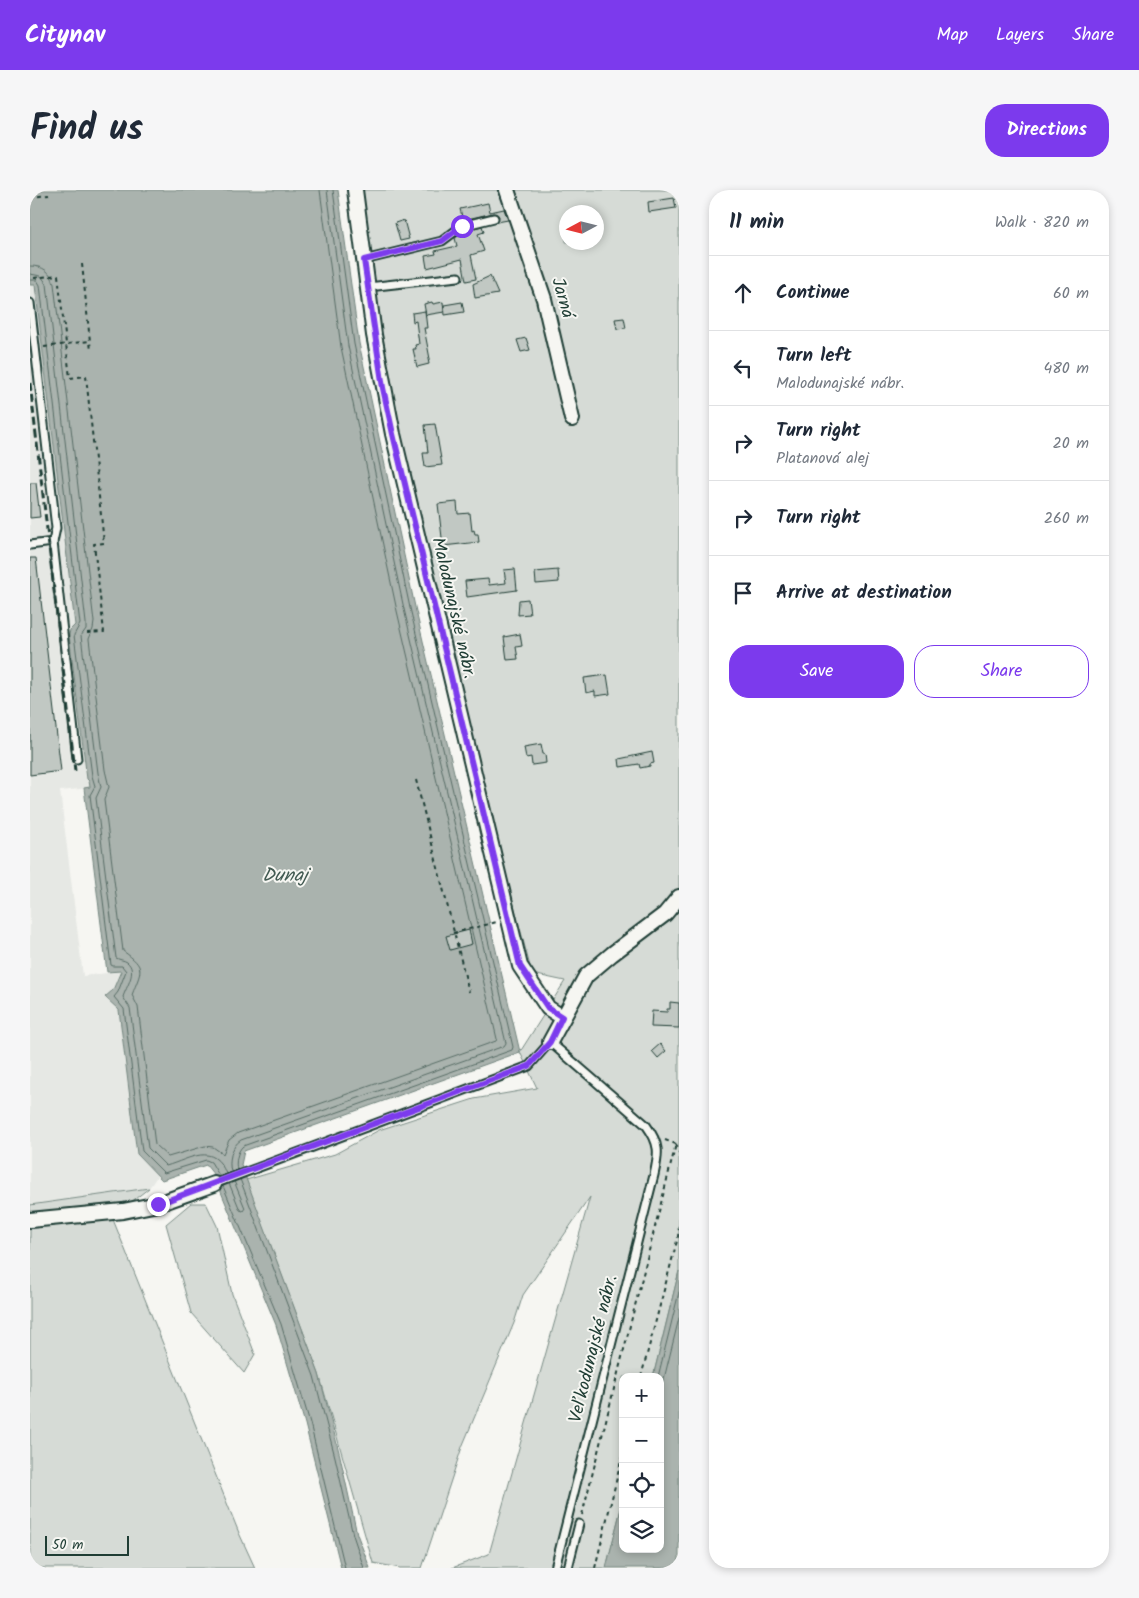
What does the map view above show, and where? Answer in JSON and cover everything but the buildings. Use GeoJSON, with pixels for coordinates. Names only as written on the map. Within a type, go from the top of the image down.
{"type":"FeatureCollection","features":[{"type":"Feature","properties":{"kind":"street","name":"Malodunajské nábr."},"geometry":{"type":"LineString","coordinates":[[355,190],[383,388],[520,966],[548,1008],[562,1017]]}},
{"type":"Feature","properties":{"kind":"street","name":"Jarná"},"geometry":{"type":"LineString","coordinates":[[507,190],[544,299],[572,419]]}},
{"type":"Feature","properties":{"kind":"street"},"geometry":{"type":"LineString","coordinates":[[550,1042],[586,976],[666,914],[679,897]]}},
{"type":"Feature","properties":{"kind":"street"},"geometry":{"type":"LineString","coordinates":[[30,1220],[123,1211],[158,1204],[214,1184]]}},
{"type":"Feature","properties":{"kind":"lane"},"geometry":{"type":"LineString","coordinates":[[364,260],[442,241],[462,226],[494,218]]}},
{"type":"Feature","properties":{"kind":"lane"},"geometry":{"type":"LineString","coordinates":[[368,287],[458,277]]}},
{"type":"Feature","properties":{"kind":"lane"},"geometry":{"type":"LineString","coordinates":[[30,303],[56,528],[53,542],[77,759]]}},
{"type":"Feature","properties":{"kind":"lane"},"geometry":{"type":"LineString","coordinates":[[30,545],[53,542]]}},
{"type":"Feature","properties":{"kind":"lane"},"geometry":{"type":"LineString","coordinates":[[214,1184],[529,1066],[550,1042],[646,1125],[655,1138]]}},
{"type":"Feature","properties":{"kind":"lane","name":"Veľkodunajské nábr."},"geometry":{"type":"LineString","coordinates":[[555,1568],[654,1175],[658,1149],[655,1138]]}},
{"type":"Feature","properties":{"kind":"lane"},"geometry":{"type":"LineString","coordinates":[[568,1568],[579,1524]]}},
{"type":"Feature","properties":{"kind":"path"},"geometry":{"type":"LineString","coordinates":[[30,197],[49,195]]}},
{"type":"Feature","properties":{"kind":"path"},"geometry":{"type":"LineString","coordinates":[[82,264],[91,351]]}},
{"type":"Feature","properties":{"kind":"path"},"geometry":{"type":"LineString","coordinates":[[34,278],[58,275],[70,378],[86,376],[104,543],[94,544],[104,632],[87,633]]}},
{"type":"Feature","properties":{"kind":"path"},"geometry":{"type":"LineString","coordinates":[[36,348],[90,341]]}},
{"type":"Feature","properties":{"kind":"path"},"geometry":{"type":"LineString","coordinates":[[416,780],[453,933],[470,992]]}},
{"type":"Feature","properties":{"kind":"path"},"geometry":{"type":"LineString","coordinates":[[453,933],[490,924]]}},
{"type":"Feature","properties":{"kind":"path"},"geometry":{"type":"LineString","coordinates":[[655,1138],[677,1144]]}},
{"type":"Feature","properties":{"kind":"path"},"geometry":{"type":"LineString","coordinates":[[677,1144],[679,1154]]}},
{"type":"Feature","properties":{"kind":"path"},"geometry":{"type":"LineString","coordinates":[[579,1524],[677,1144]]}},
{"type":"Feature","properties":{"kind":"path"},"geometry":{"type":"LineString","coordinates":[[642,1373],[678,1237],[679,1224]]}},
{"type":"Feature","properties":{"kind":"path"},"geometry":{"type":"LineString","coordinates":[[595,1568],[621,1463]]}},
{"type":"Feature","properties":{"kind":"shaded area"},"geometry":{"type":"Polygon","coordinates":[[[360,190],[679,190],[679,1271],[654,1373],[619,1373],[619,1517],[606,1568],[452,1568],[489,1554],[590,1197],[523,1295],[514,1323],[462,1447],[422,1568],[400,1568],[373,1563],[319,1374],[246,1180],[335,1154],[379,1130],[474,1099],[537,1088],[520,1052],[565,981],[532,974],[475,756],[393,415],[360,190]]]}},
{"type":"Feature","properties":{"kind":"shaded area"},"geometry":{"type":"Polygon","coordinates":[[[30,285],[35,285],[75,625],[70,630],[69,635],[87,779],[90,788],[60,791],[83,976],[122,971],[113,990],[119,1010],[137,1154],[158,1175],[149,1188],[30,1205],[30,285]]]}},
{"type":"Feature","properties":{"kind":"shaded area"},"geometry":{"type":"Polygon","coordinates":[[[149,1188],[112,1217],[239,1533],[255,1568],[30,1568],[30,1205],[149,1188]]]}},
{"type":"Feature","properties":{"kind":"shaded area"},"geometry":{"type":"Polygon","coordinates":[[[191,1203],[206,1203],[217,1226],[232,1294],[255,1354],[244,1373],[191,1313],[166,1224],[191,1203]]]}},
{"type":"Feature","properties":{"kind":"water","name":"Dunaj"},"geometry":{"type":"Polygon","coordinates":[[[30,190],[338,190],[359,343],[415,607],[520,1052],[244,1151],[241,1165],[319,1374],[357,1534],[370,1568],[341,1568],[305,1424],[276,1325],[214,1175],[206,1165],[162,1180],[137,1154],[119,1010],[105,997],[113,990],[121,971],[107,972],[84,788],[90,787],[87,779],[69,635],[70,630],[75,625],[35,285],[30,285],[30,190]]]}},
{"type":"Feature","properties":{"kind":"water"},"geometry":{"type":"Polygon","coordinates":[[[679,1271],[679,1568],[606,1568],[619,1517],[619,1553],[664,1553],[664,1373],[654,1373],[679,1271]]]}},
{"type":"Feature","properties":{"kind":"railway"},"geometry":{"type":"LineString","coordinates":[[30,383],[75,771]]}},
{"type":"Feature","properties":{"kind":"route"},"geometry":{"type":"LineString","coordinates":[[158,1204],[529,1066],[550,1042],[562,1017],[548,1008],[520,966],[393,434],[374,335],[364,260],[442,241],[454,230],[462,226]]}}]}
